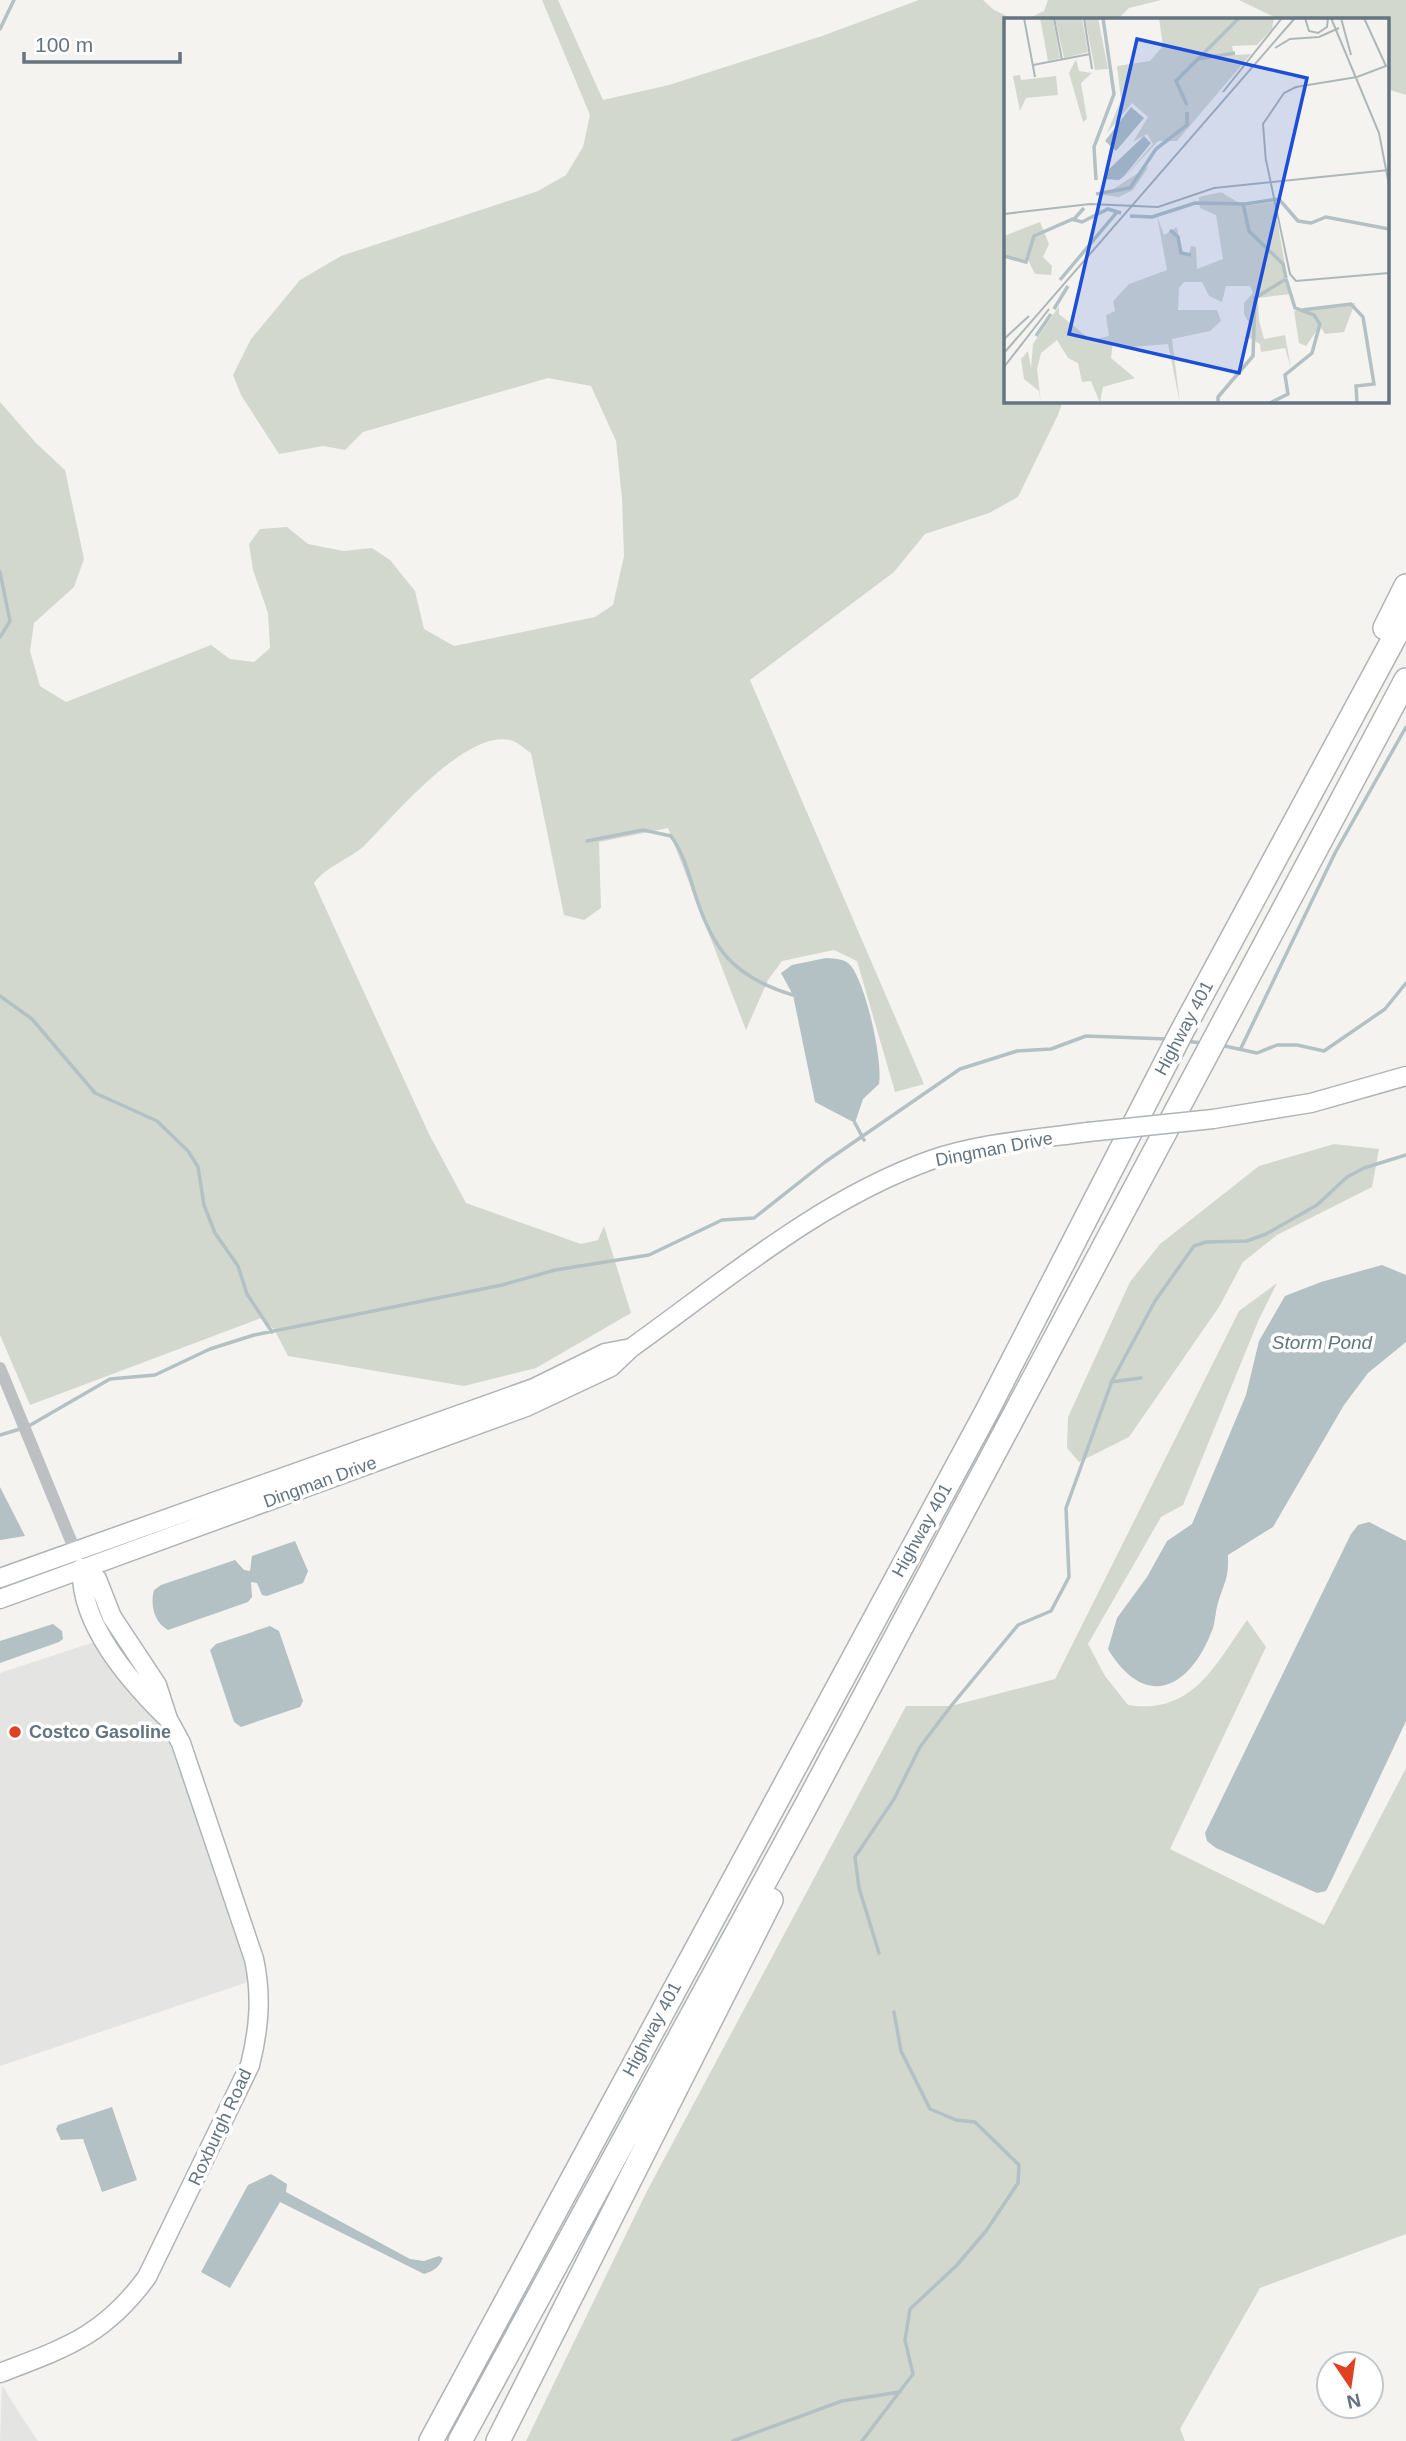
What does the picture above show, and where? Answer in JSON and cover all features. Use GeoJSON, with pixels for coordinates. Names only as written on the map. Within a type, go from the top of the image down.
{"type":"FeatureCollection","features":[{"type":"Feature","properties":{"kind":"highway"},"geometry":{"type":"LineString","coordinates":[[1359,703],[1368,663],[1406,586]]}},
{"type":"Feature","properties":{"kind":"highway","name":"Highway 401"},"geometry":{"type":"LineString","coordinates":[[431,2441],[987,1411],[1165,1063],[1406,616]]}},
{"type":"Feature","properties":{"kind":"highway","name":"Highway 401"},"geometry":{"type":"LineString","coordinates":[[460,2441],[807,1804],[1406,680]]}},
{"type":"Feature","properties":{"kind":"highway"},"geometry":{"type":"LineString","coordinates":[[498,2441],[802,1837],[807,1804]]}},
{"type":"Feature","properties":{"kind":"highway"},"geometry":{"type":"LineString","coordinates":[[415,2441],[428,2417],[460,2384]]}},
{"type":"Feature","properties":{"kind":"main road","name":"Dingman Drive"},"geometry":{"type":"LineString","coordinates":[[0,1578],[79,1560],[526,1406],[611,1367],[631,1348],[771,1248],[872,1184],[933,1159],[1088,1132],[1213,1119],[1311,1103],[1406,1076]]}},
{"type":"Feature","properties":{"kind":"main road","name":"Dingman Drive"},"geometry":{"type":"LineString","coordinates":[[0,1599],[79,1560]]}},
{"type":"Feature","properties":{"kind":"main road","name":"Roxburgh Road"},"geometry":{"type":"LineString","coordinates":[[0,2373],[68,2347],[92,2334],[135,2294],[148,2277],[250,2065],[258,2031],[259,1995],[254,1959],[181,1742],[169,1719],[142,1693],[107,1644],[81,1585],[79,1560]]}},
{"type":"Feature","properties":{"kind":"street"},"geometry":{"type":"LineString","coordinates":[[0,1368],[79,1560]]}},
{"type":"Feature","properties":{"kind":"shaded area"},"geometry":{"type":"Polygon","coordinates":[[[542,0],[558,0],[603,100],[669,85],[822,36],[919,0],[983,0],[994,10],[1011,18],[1004,18],[1004,402],[1063,402],[1058,415],[1018,497],[989,513],[925,534],[894,572],[750,680],[924,1084],[895,1092],[857,961],[834,950],[782,961],[768,980],[746,1030],[668,828],[599,842],[601,908],[584,920],[564,915],[531,753],[513,741],[495,740],[475,747],[433,776],[365,845],[314,883],[429,1134],[466,1203],[581,1244],[598,1240],[604,1226],[631,1313],[536,1368],[464,1386],[288,1356],[274,1329],[261,1318],[30,1405],[0,1335],[0,402],[36,443],[65,470],[84,559],[74,587],[34,623],[30,651],[40,686],[66,702],[211,645],[230,659],[254,662],[270,648],[268,613],[253,570],[249,544],[260,529],[287,527],[308,544],[344,551],[372,548],[390,560],[415,591],[424,629],[454,646],[595,617],[613,605],[624,556],[616,441],[591,386],[548,378],[363,432],[345,450],[323,446],[279,454],[241,395],[233,375],[251,339],[300,280],[341,256],[538,191],[566,175],[583,147],[590,115],[542,0]]]}},
{"type":"Feature","properties":{"kind":"shaded area"},"geometry":{"type":"Polygon","coordinates":[[[1048,0],[1161,0],[1129,8],[1119,18],[1030,18],[1044,11],[1048,0]]]}},
{"type":"Feature","properties":{"kind":"shaded area"},"geometry":{"type":"Polygon","coordinates":[[[1239,0],[1406,0],[1406,95],[1388,89],[1388,18],[1276,18],[1239,0]]]}},
{"type":"Feature","properties":{"kind":"shaded area"},"geometry":{"type":"Polygon","coordinates":[[[1334,1144],[1379,1149],[1372,1187],[1277,1235],[1243,1262],[1219,1307],[1129,1437],[1079,1462],[1067,1448],[1068,1417],[1130,1282],[1160,1244],[1259,1166],[1334,1144]]]}},
{"type":"Feature","properties":{"kind":"shaded area"},"geometry":{"type":"Polygon","coordinates":[[[1277,1283],[1259,1319],[1183,1505],[1161,1517],[1088,1644],[1105,1676],[1128,1705],[1150,1706],[1170,1702],[1200,1683],[1247,1620],[1266,1647],[1170,1849],[1324,1925],[1406,1768],[1406,2234],[1260,2288],[1180,2429],[1185,2441],[526,2441],[647,2191],[906,1706],[951,1706],[1055,1679],[1239,1311],[1277,1283]]]}},
{"type":"Feature","properties":{"kind":"shaded area"},"geometry":{"type":"Polygon","coordinates":[[[97,1641],[162,1727],[179,1766],[238,1932],[248,1982],[0,2066],[0,1673],[97,1641]]]}},
{"type":"Feature","properties":{"kind":"shaded area"},"geometry":{"type":"Polygon","coordinates":[[[2,2385],[21,2416],[38,2441],[0,2441],[2,2385]]]}},
{"type":"Feature","properties":{"kind":"water"},"geometry":{"type":"Polygon","coordinates":[[[826,958],[843,960],[851,966],[868,1005],[876,1041],[879,1084],[863,1099],[855,1123],[815,1102],[793,995],[781,973],[792,965],[826,958]]]}},
{"type":"Feature","properties":{"kind":"water","name":"Storm Pond"},"geometry":{"type":"Polygon","coordinates":[[[1382,1265],[1406,1275],[1406,1342],[1368,1373],[1344,1405],[1273,1527],[1228,1555],[1227,1577],[1212,1630],[1190,1668],[1178,1679],[1164,1685],[1150,1686],[1136,1680],[1122,1668],[1108,1649],[1117,1618],[1147,1577],[1167,1541],[1192,1524],[1246,1395],[1259,1341],[1285,1296],[1321,1282],[1382,1265]]]}},
{"type":"Feature","properties":{"kind":"water"},"geometry":{"type":"Polygon","coordinates":[[[0,1487],[25,1536],[0,1540],[0,1487]]]}},
{"type":"Feature","properties":{"kind":"water"},"geometry":{"type":"Polygon","coordinates":[[[1369,1522],[1406,1541],[1406,1721],[1326,1891],[1317,1893],[1216,1848],[1207,1841],[1205,1833],[1351,1534],[1358,1525],[1369,1522]]]}},
{"type":"Feature","properties":{"kind":"water"},"geometry":{"type":"Polygon","coordinates":[[[295,1541],[308,1571],[303,1583],[267,1596],[262,1595],[257,1583],[251,1582],[252,1597],[248,1602],[168,1630],[156,1618],[153,1595],[154,1590],[161,1585],[235,1560],[244,1570],[250,1571],[252,1556],[295,1541]]]}},
{"type":"Feature","properties":{"kind":"water"},"geometry":{"type":"Polygon","coordinates":[[[53,1624],[62,1631],[63,1639],[59,1642],[0,1663],[0,1641],[53,1624]]]}},
{"type":"Feature","properties":{"kind":"water"},"geometry":{"type":"Polygon","coordinates":[[[270,1626],[279,1631],[303,1701],[300,1707],[241,1727],[234,1722],[210,1650],[216,1644],[270,1626]]]}},
{"type":"Feature","properties":{"kind":"water"},"geometry":{"type":"Polygon","coordinates":[[[112,2107],[137,2180],[102,2192],[83,2139],[61,2140],[56,2129],[58,2125],[112,2107]]]}},
{"type":"Feature","properties":{"kind":"water"},"geometry":{"type":"Polygon","coordinates":[[[271,2174],[287,2184],[286,2192],[410,2259],[424,2261],[439,2256],[443,2258],[435,2269],[424,2274],[280,2202],[230,2288],[201,2272],[248,2185],[271,2174]]]}},
{"type":"Feature","properties":{"kind":"waterway"},"geometry":{"type":"LineString","coordinates":[[0,29],[14,0]]}},
{"type":"Feature","properties":{"kind":"waterway"},"geometry":{"type":"LineString","coordinates":[[0,572],[10,621],[0,637]]}},
{"type":"Feature","properties":{"kind":"waterway"},"geometry":{"type":"LineString","coordinates":[[1241,1048],[1335,853],[1406,727]]}},
{"type":"Feature","properties":{"kind":"waterway"},"geometry":{"type":"LineString","coordinates":[[587,841],[643,830],[671,836],[682,856],[701,911],[717,945],[740,969],[755,979],[793,995]]}},
{"type":"Feature","properties":{"kind":"waterway"},"geometry":{"type":"LineString","coordinates":[[1220,1045],[1257,1053],[1277,1045],[1297,1045],[1324,1051],[1385,1009],[1406,983]]}},
{"type":"Feature","properties":{"kind":"waterway"},"geometry":{"type":"LineString","coordinates":[[0,996],[32,1019],[95,1093],[157,1121],[188,1151],[198,1167],[204,1205],[215,1233],[238,1266],[247,1294],[272,1332]]}},
{"type":"Feature","properties":{"kind":"waterway"},"geometry":{"type":"LineString","coordinates":[[27,1427],[110,1379],[155,1375],[210,1349],[254,1335],[502,1285],[555,1270],[649,1255],[722,1220],[754,1218],[825,1162],[960,1069],[1017,1051],[1051,1049],[1086,1036],[1167,1039]]}},
{"type":"Feature","properties":{"kind":"waterway"},"geometry":{"type":"LineString","coordinates":[[1185,1041],[1202,1043]]}},
{"type":"Feature","properties":{"kind":"waterway"},"geometry":{"type":"LineString","coordinates":[[855,1123],[864,1140]]}},
{"type":"Feature","properties":{"kind":"waterway"},"geometry":{"type":"LineString","coordinates":[[879,1953],[859,1888],[855,1857],[894,1799],[920,1747],[951,1706],[1018,1625],[1051,1611],[1069,1577],[1066,1508],[1112,1381],[1155,1301],[1194,1246],[1206,1242],[1247,1241],[1266,1234],[1317,1205],[1347,1177],[1364,1168],[1406,1155]]}},
{"type":"Feature","properties":{"kind":"waterway"},"geometry":{"type":"LineString","coordinates":[[1111,1382],[1141,1378]]}},
{"type":"Feature","properties":{"kind":"waterway"},"geometry":{"type":"LineString","coordinates":[[0,1435],[20,1429]]}},
{"type":"Feature","properties":{"kind":"waterway"},"geometry":{"type":"LineString","coordinates":[[862,2441],[913,2374],[905,2340],[910,2309],[956,2266],[986,2231],[1018,2183],[1019,2165],[975,2122],[956,2120],[930,2109],[901,2051],[894,2012]]}},
{"type":"Feature","properties":{"kind":"waterway"},"geometry":{"type":"LineString","coordinates":[[733,2441],[842,2401],[900,2392]]}},
{"type":"Feature","properties":{"kind":"place","name":"Costco Gasoline"},"geometry":{"type":"Point","coordinates":[15,1732]}}]}
